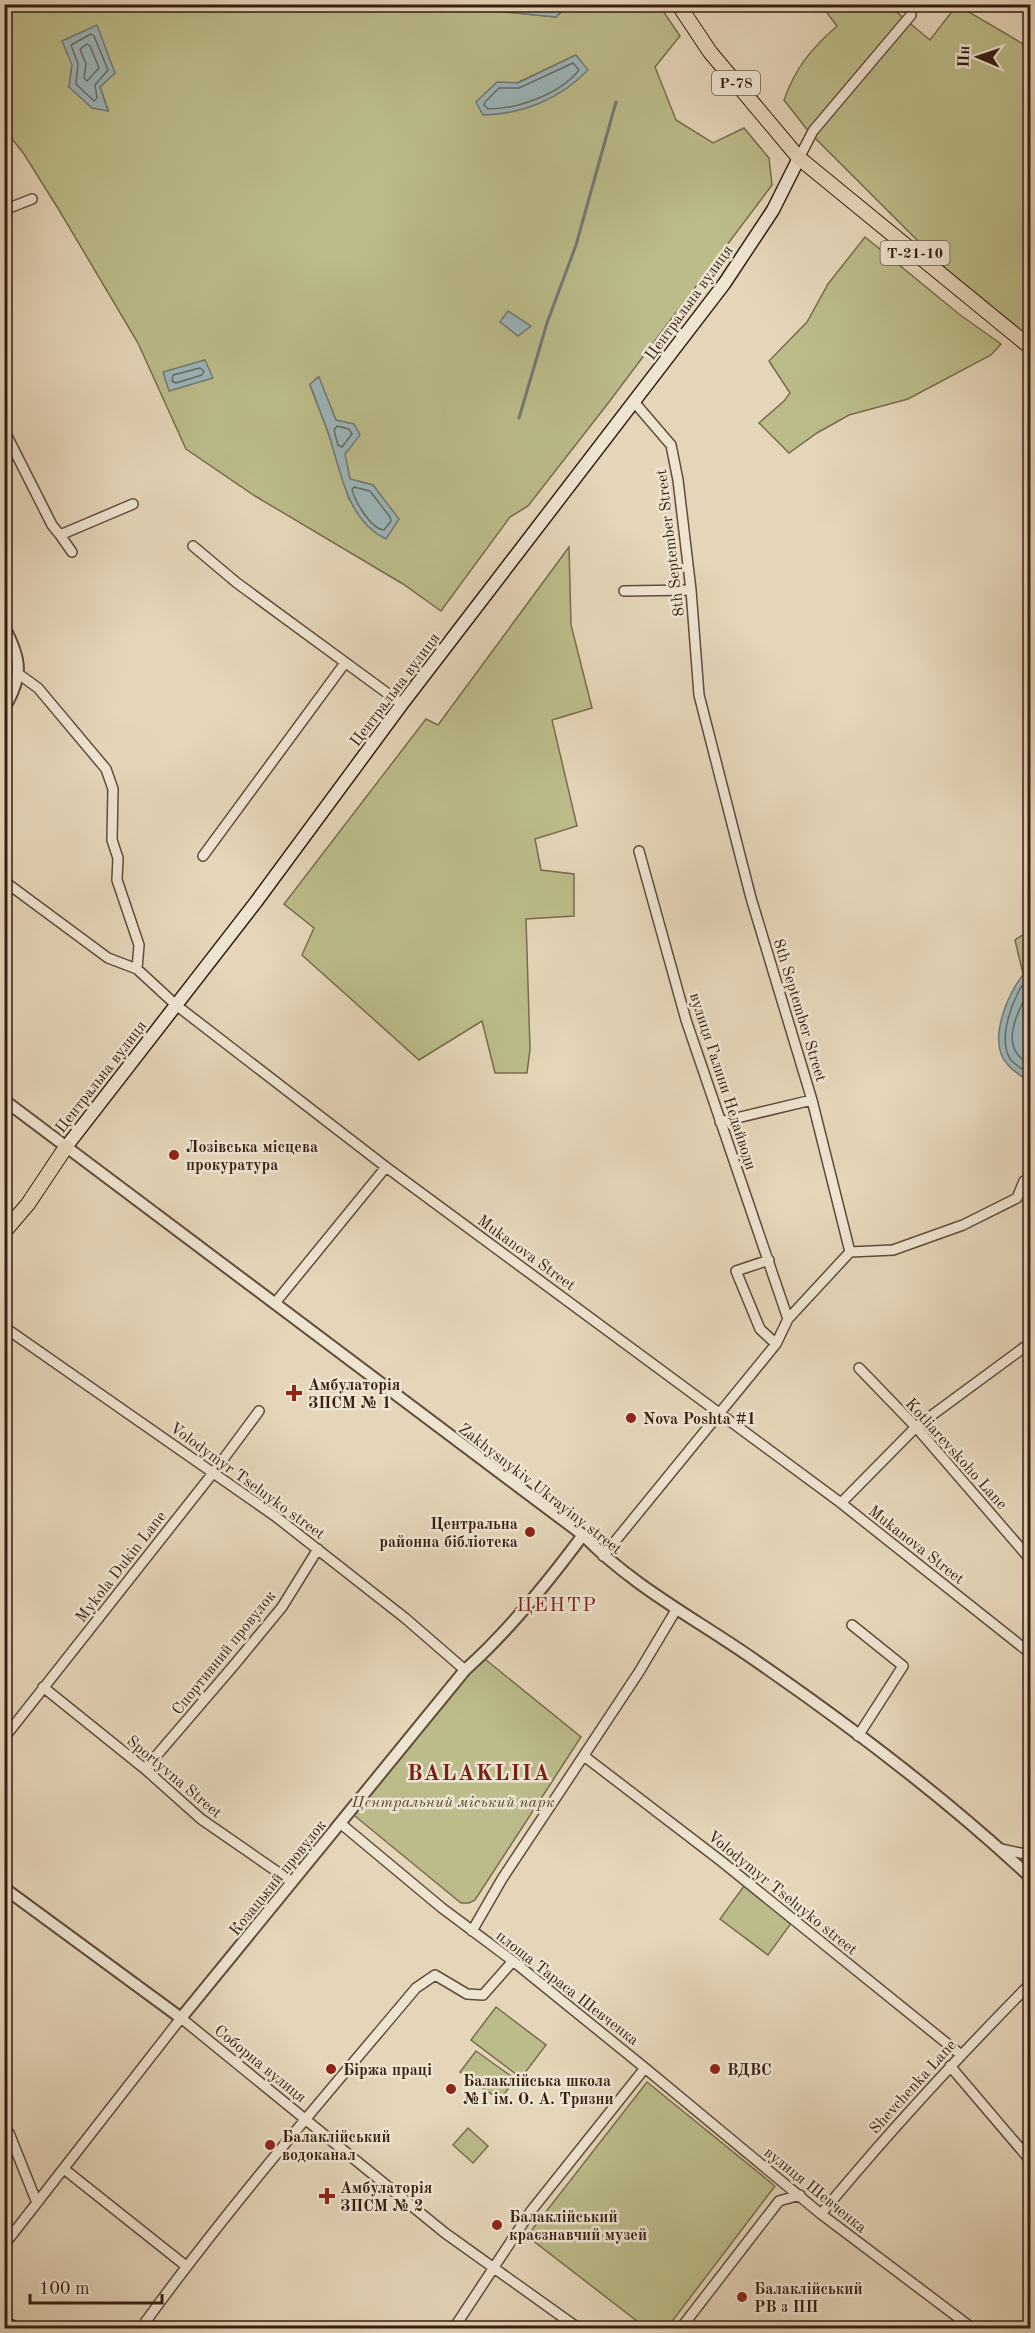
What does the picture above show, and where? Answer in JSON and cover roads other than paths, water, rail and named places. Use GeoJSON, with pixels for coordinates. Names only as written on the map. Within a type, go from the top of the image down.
{"type":"FeatureCollection","features":[{"type":"Feature","properties":{"kind":"main road","name":"Р-78"},"geometry":{"type":"LineString","coordinates":[[678,4],[710,52],[799,158]]}},
{"type":"Feature","properties":{"kind":"main road","name":"Т-21-10"},"geometry":{"type":"LineString","coordinates":[[799,158],[1030,347]]}},
{"type":"Feature","properties":{"kind":"main road","name":"Центральна вулиця"},"geometry":{"type":"LineString","coordinates":[[4,1232],[28,1204],[66,1147],[176,1005],[402,704],[724,284],[772,210],[799,158]]}},
{"type":"Feature","properties":{"kind":"street"},"geometry":{"type":"LineString","coordinates":[[799,158],[813,131],[911,15]]}},
{"type":"Feature","properties":{"kind":"street"},"geometry":{"type":"LineString","coordinates":[[4,210],[32,199]]}},
{"type":"Feature","properties":{"kind":"street","name":"8th September Street"},"geometry":{"type":"LineString","coordinates":[[634,403],[671,445],[678,480],[691,590],[699,695],[751,898],[812,1100],[850,1251]]}},
{"type":"Feature","properties":{"kind":"street"},"geometry":{"type":"LineString","coordinates":[[6,436],[52,525],[72,552]]}},
{"type":"Feature","properties":{"kind":"street"},"geometry":{"type":"LineString","coordinates":[[60,535],[133,504]]}},
{"type":"Feature","properties":{"kind":"street"},"geometry":{"type":"LineString","coordinates":[[193,546],[237,583],[402,704]]}},
{"type":"Feature","properties":{"kind":"street"},"geometry":{"type":"LineString","coordinates":[[624,591],[691,590]]}},
{"type":"Feature","properties":{"kind":"street"},"geometry":{"type":"LineString","coordinates":[[4,627],[15,651],[20,675],[16,689],[4,708]]}},
{"type":"Feature","properties":{"kind":"street"},"geometry":{"type":"LineString","coordinates":[[204,856],[345,663]]}},
{"type":"Feature","properties":{"kind":"street"},"geometry":{"type":"LineString","coordinates":[[20,675],[38,688],[106,769],[112,789],[112,840],[118,858],[117,880],[139,945],[137,969]]}},
{"type":"Feature","properties":{"kind":"street","name":"вулиця Галини Недайводи"},"geometry":{"type":"LineString","coordinates":[[639,851],[686,1020],[788,1319]]}},
{"type":"Feature","properties":{"kind":"street","name":"Mukanova Street"},"geometry":{"type":"LineString","coordinates":[[4,881],[108,958],[137,969],[176,1005],[386,1167],[841,1503],[1030,1651]]}},
{"type":"Feature","properties":{"kind":"street","name":"Zakhysnykiv Ukrayiny street"},"geometry":{"type":"LineString","coordinates":[[4,1100],[583,1535],[603,1556],[676,1610],[759,1662],[858,1736],[1001,1849],[1030,1877]]}},
{"type":"Feature","properties":{"kind":"street"},"geometry":{"type":"LineString","coordinates":[[720,1122],[812,1100]]}},
{"type":"Feature","properties":{"kind":"street"},"geometry":{"type":"LineString","coordinates":[[275,1304],[386,1167]]}},
{"type":"Feature","properties":{"kind":"street"},"geometry":{"type":"LineString","coordinates":[[603,1556],[776,1344],[788,1319],[850,1251],[893,1250],[963,1225],[1017,1198],[1024,1180]]}},
{"type":"Feature","properties":{"kind":"street"},"geometry":{"type":"LineString","coordinates":[[769,1260],[736,1271],[760,1329],[776,1344]]}},
{"type":"Feature","properties":{"kind":"street","name":"Volodymyr Tseluyko street"},"geometry":{"type":"LineString","coordinates":[[4,1327],[275,1516],[405,1618],[465,1670]]}},
{"type":"Feature","properties":{"kind":"street"},"geometry":{"type":"LineString","coordinates":[[841,1503],[916,1427],[1030,1343]]}},
{"type":"Feature","properties":{"kind":"street","name":"Kotliarevskoho Lane"},"geometry":{"type":"LineString","coordinates":[[859,1368],[916,1427],[1030,1559]]}},
{"type":"Feature","properties":{"kind":"street","name":"Mykola Dukin Lane"},"geometry":{"type":"LineString","coordinates":[[4,1738],[213,1473],[259,1411]]}},
{"type":"Feature","properties":{"kind":"street","name":"Козацький провулок"},"geometry":{"type":"LineString","coordinates":[[4,2245],[181,2018],[340,1823],[465,1670],[483,1654],[542,1588],[583,1535]]}},
{"type":"Feature","properties":{"kind":"street","name":"Спортивний провулок"},"geometry":{"type":"LineString","coordinates":[[145,1769],[282,1607],[318,1549]]}},
{"type":"Feature","properties":{"kind":"street","name":"площа Тараса Шевченка"},"geometry":{"type":"LineString","coordinates":[[472,1931],[502,1879],[584,1756],[676,1610]]}},
{"type":"Feature","properties":{"kind":"street"},"geometry":{"type":"LineString","coordinates":[[852,1625],[903,1666],[858,1736]]}},
{"type":"Feature","properties":{"kind":"street","name":"Sportyvna Street"},"geometry":{"type":"LineString","coordinates":[[43,1687],[145,1769],[201,1819],[292,1882]]}},
{"type":"Feature","properties":{"kind":"street","name":"Volodymyr Tseluyko street"},"geometry":{"type":"LineString","coordinates":[[584,1756],[721,1861],[960,2054]]}},
{"type":"Feature","properties":{"kind":"street","name":"площа Тараса Шевченка"},"geometry":{"type":"LineString","coordinates":[[340,1823],[645,2068]]}},
{"type":"Feature","properties":{"kind":"street"},"geometry":{"type":"LineString","coordinates":[[1001,1849],[1030,1855]]}},
{"type":"Feature","properties":{"kind":"street","name":"Соборна вулиця"},"geometry":{"type":"LineString","coordinates":[[4,1888],[181,2018],[445,2233],[578,2328]]}},
{"type":"Feature","properties":{"kind":"street"},"geometry":{"type":"LineString","coordinates":[[141,2328],[186,2266],[416,1988],[435,1975],[467,1994],[483,1995],[513,1961]]}},
{"type":"Feature","properties":{"kind":"street","name":"Shevchenka Lane"},"geometry":{"type":"LineString","coordinates":[[820,2214],[960,2054],[1030,1984]]}},
{"type":"Feature","properties":{"kind":"street"},"geometry":{"type":"LineString","coordinates":[[950,2066],[1030,2160]]}},
{"type":"Feature","properties":{"kind":"street"},"geometry":{"type":"LineString","coordinates":[[454,2328],[531,2211],[645,2068]]}},
{"type":"Feature","properties":{"kind":"street","name":"вулиця Шевченка"},"geometry":{"type":"LineString","coordinates":[[645,2068],[820,2214],[972,2328]]}},
{"type":"Feature","properties":{"kind":"street"},"geometry":{"type":"LineString","coordinates":[[4,2127],[9,2133],[37,2203]]}},
{"type":"Feature","properties":{"kind":"street"},"geometry":{"type":"LineString","coordinates":[[64,2169],[186,2266]]}},
{"type":"Feature","properties":{"kind":"street"},"geometry":{"type":"LineString","coordinates":[[681,2328],[778,2200],[800,2195]]}},
{"type":"Feature","properties":{"kind":"street"},"geometry":{"type":"LineString","coordinates":[[4,2320],[17,2328]]}},
{"type":"Feature","properties":{"kind":"water"},"geometry":{"type":"Polygon","coordinates":[[[484,5],[569,5],[556,17],[486,10],[484,5]]]}},
{"type":"Feature","properties":{"kind":"water"},"geometry":{"type":"Polygon","coordinates":[[[97,25],[115,73],[100,87],[108,111],[92,108],[69,87],[72,65],[62,41],[97,25]]]}},
{"type":"Feature","properties":{"kind":"water"},"geometry":{"type":"Polygon","coordinates":[[[576,55],[588,70],[553,97],[512,112],[483,115],[476,102],[497,82],[518,83],[576,55]]]}},
{"type":"Feature","properties":{"kind":"water"},"geometry":{"type":"Polygon","coordinates":[[[508,311],[531,326],[518,336],[500,322],[508,311]]]}},
{"type":"Feature","properties":{"kind":"water"},"geometry":{"type":"Polygon","coordinates":[[[205,360],[213,378],[169,391],[163,372],[205,360]]]}},
{"type":"Feature","properties":{"kind":"water"},"geometry":{"type":"Polygon","coordinates":[[[319,377],[336,420],[354,424],[360,435],[345,454],[350,479],[373,485],[399,519],[386,539],[362,520],[347,493],[310,384],[319,377]]]}},
{"type":"Feature","properties":{"kind":"water"},"geometry":{"type":"Polygon","coordinates":[[[1030,967],[1030,1082],[1008,1065],[1002,1055],[999,1042],[1003,1014],[1008,1000],[1030,967]]]}},
{"type":"Feature","properties":{"kind":"waterway"},"geometry":{"type":"LineString","coordinates":[[519,418],[547,323],[576,245],[616,102]]}},
{"type":"Feature","properties":{"kind":"place","name":"Лозівська місцева прокуратура"},"geometry":{"type":"Point","coordinates":[174,1155]}},
{"type":"Feature","properties":{"kind":"place","name":"Амбулаторія ЗПСМ № 1"},"geometry":{"type":"Point","coordinates":[294,1393]}},
{"type":"Feature","properties":{"kind":"place","name":"Nova Poshta #1"},"geometry":{"type":"Point","coordinates":[631,1418]}},
{"type":"Feature","properties":{"kind":"place","name":"Центральна районна бібліотека"},"geometry":{"type":"Point","coordinates":[530,1532]}},
{"type":"Feature","properties":{"kind":"place","name":"Біржа праці"},"geometry":{"type":"Point","coordinates":[331,2069]}},
{"type":"Feature","properties":{"kind":"place","name":"ВДВС"},"geometry":{"type":"Point","coordinates":[715,2069]}},
{"type":"Feature","properties":{"kind":"place","name":"Балаклійська школа №1 ім. О. А. Тризни"},"geometry":{"type":"Point","coordinates":[451,2089]}},
{"type":"Feature","properties":{"kind":"place","name":"Балаклійський водоканал"},"geometry":{"type":"Point","coordinates":[270,2145]}},
{"type":"Feature","properties":{"kind":"place","name":"Амбулаторія ЗПСМ № 2"},"geometry":{"type":"Point","coordinates":[327,2196]}},
{"type":"Feature","properties":{"kind":"place","name":"Балаклійський краєзнавчий музей"},"geometry":{"type":"Point","coordinates":[497,2225]}},
{"type":"Feature","properties":{"kind":"place","name":"Балаклійський РВ з ПП"},"geometry":{"type":"Point","coordinates":[742,2297]}},
{"type":"Feature","properties":{"kind":"district","name":"ЦЕНТР"},"geometry":{"type":"Point","coordinates":[557,1604]}},
{"type":"Feature","properties":{"kind":"district","name":"BALAKLIIA"},"geometry":{"type":"Point","coordinates":[479,1772]}},
{"type":"Feature","properties":{"kind":"park label","name":"Центральний міський парк"},"geometry":{"type":"Point","coordinates":[453,1801]}}]}
